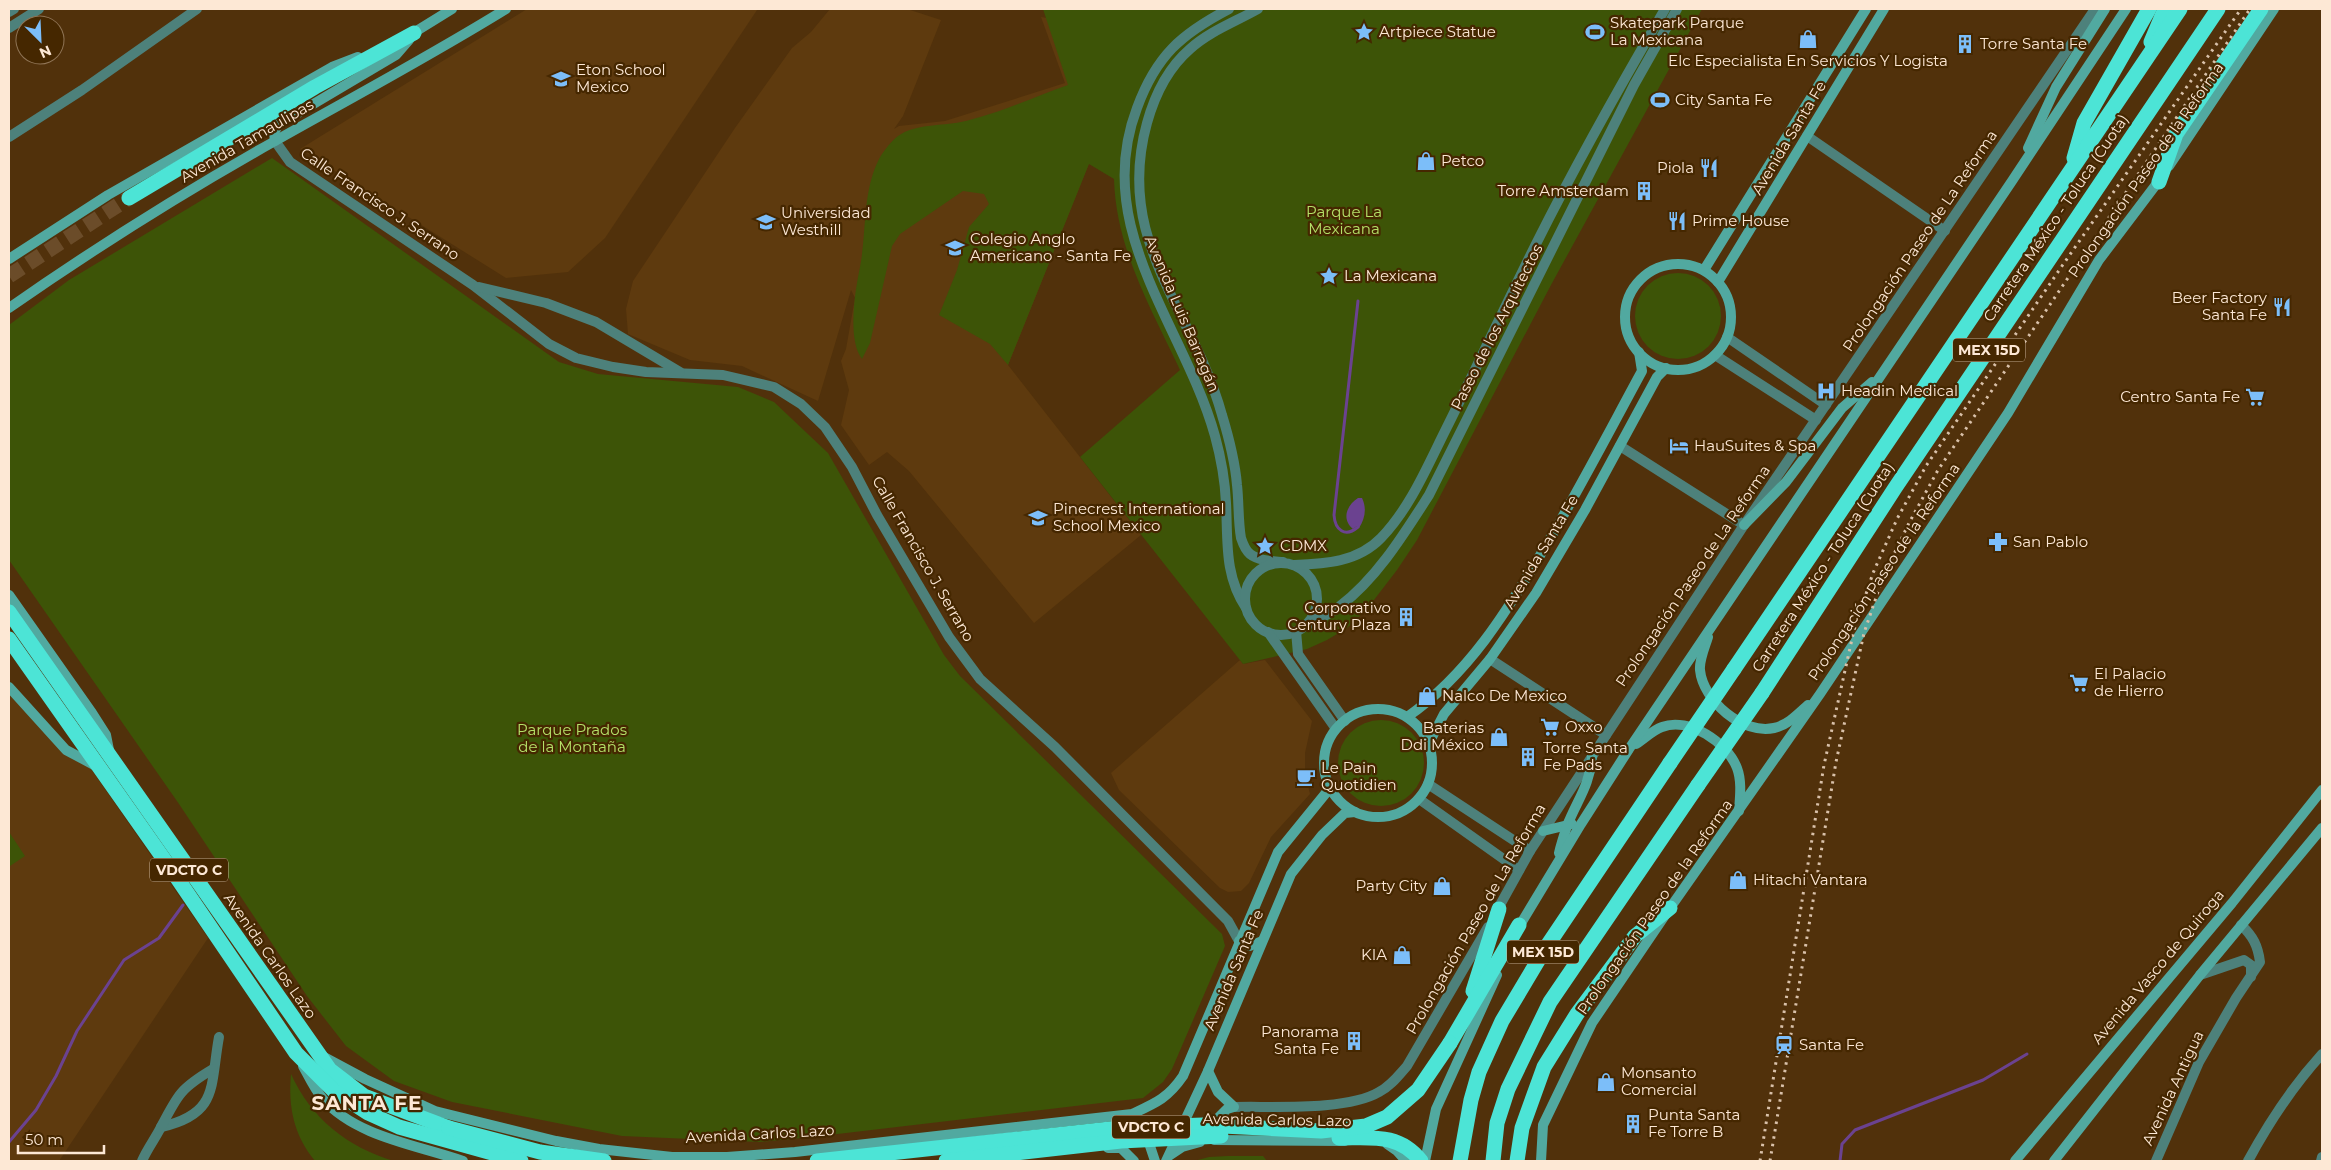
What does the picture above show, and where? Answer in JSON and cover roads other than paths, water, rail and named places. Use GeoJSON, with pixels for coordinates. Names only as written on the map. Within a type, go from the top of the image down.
{"type":"FeatureCollection","features":[{"type":"Feature","properties":{"kind":"highway"},"geometry":{"type":"LineString","coordinates":[[2069,173],[2084,123],[2149,9]]}},
{"type":"Feature","properties":{"kind":"highway"},"geometry":{"type":"LineString","coordinates":[[2143,64],[2165,9]]}},
{"type":"Feature","properties":{"kind":"highway","name":"Carretera México - Toluca (Cuota)"},"geometry":{"type":"LineString","coordinates":[[1460,1161],[1468,1115],[1479,1072],[1502,1021],[1555,933],[2180,9]]}},
{"type":"Feature","properties":{"kind":"highway","name":"Carretera México - Toluca (Cuota)"},"geometry":{"type":"LineString","coordinates":[[1493,1161],[1498,1123],[1508,1089],[1550,1002],[1762,693],[1895,488],[2218,9]]}},
{"type":"Feature","properties":{"kind":"highway"},"geometry":{"type":"LineString","coordinates":[[2159,182],[2176,134],[2260,9]]}},
{"type":"Feature","properties":{"kind":"highway"},"geometry":{"type":"LineString","coordinates":[[129,198],[315,87],[414,33]]}},
{"type":"Feature","properties":{"kind":"highway","name":"Avenida Carlos Lazo"},"geometry":{"type":"LineString","coordinates":[[9,612],[316,1053],[342,1081],[364,1096],[448,1135],[520,1161]]}},
{"type":"Feature","properties":{"kind":"highway","name":"Avenida Carlos Lazo"},"geometry":{"type":"LineString","coordinates":[[9,639],[173,872],[296,1054],[334,1091],[368,1113],[399,1127],[540,1152],[602,1155]]}},
{"type":"Feature","properties":{"kind":"highway"},"geometry":{"type":"LineString","coordinates":[[1516,1161],[1522,1128],[1544,1067],[1577,1014],[1635,936],[1670,908]]}},
{"type":"Feature","properties":{"kind":"highway"},"geometry":{"type":"LineString","coordinates":[[1464,1018],[1498,909]]}},
{"type":"Feature","properties":{"kind":"highway"},"geometry":{"type":"LineString","coordinates":[[1464,1018],[1519,925]]}},
{"type":"Feature","properties":{"kind":"highway","name":"Avenida Carlos Lazo"},"geometry":{"type":"LineString","coordinates":[[817,1161],[1120,1128],[1203,1125],[1321,1131],[1366,1126],[1387,1117],[1418,1090],[1450,1043],[1464,1018]]}},
{"type":"Feature","properties":{"kind":"highway","name":"Avenida Carlos Lazo"},"geometry":{"type":"LineString","coordinates":[[946,1161],[1121,1141],[1204,1136],[1383,1138],[1401,1143],[1423,1161]]}},
{"type":"Feature","properties":{"kind":"main road","name":"Avenida Tamaulipas"},"geometry":{"type":"LineString","coordinates":[[9,258],[108,195],[332,68],[414,33],[452,9]]}},
{"type":"Feature","properties":{"kind":"main road","name":"Avenida Tamaulipas"},"geometry":{"type":"LineString","coordinates":[[9,308],[86,254],[275,141],[435,52],[506,9]]}},
{"type":"Feature","properties":{"kind":"main road"},"geometry":{"type":"LineString","coordinates":[[1855,26],[1859,9]]}},
{"type":"Feature","properties":{"kind":"main road","name":"Avenida Santa Fe"},"geometry":{"type":"LineString","coordinates":[[1704,270],[1866,9]]}},
{"type":"Feature","properties":{"kind":"main road","name":"Avenida Santa Fe"},"geometry":{"type":"LineString","coordinates":[[1718,282],[1884,9]]}},
{"type":"Feature","properties":{"kind":"main road"},"geometry":{"type":"LineString","coordinates":[[2012,181],[2056,87],[2104,9]]}},
{"type":"Feature","properties":{"kind":"main road"},"geometry":{"type":"LineString","coordinates":[[1423,1161],[1436,1110],[1519,925],[1554,867],[1709,630],[2126,9]]}},
{"type":"Feature","properties":{"kind":"main road","name":"Prolongación Paseo de la Reforma"},"geometry":{"type":"LineString","coordinates":[[1542,1161],[1543,1125],[1592,1022],[1820,694],[2008,413],[2099,260],[2159,182],[2274,9]]}},
{"type":"Feature","properties":{"kind":"main road"},"geometry":{"type":"LineString","coordinates":[[275,141],[274,133],[278,126],[396,55],[414,33]]}},
{"type":"Feature","properties":{"kind":"main road"},"geometry":{"type":"LineString","coordinates":[[1672,264],[1689,265],[1704,270],[1718,282],[1726,294],[1731,308],[1731,323],[1727,337],[1715,355],[1700,365],[1683,370],[1666,368],[1651,362],[1639,352],[1630,339],[1625,323],[1626,306],[1632,291],[1642,278],[1656,268],[1672,264]]}},
{"type":"Feature","properties":{"kind":"main road","name":"Avenida Santa Fe"},"geometry":{"type":"LineString","coordinates":[[1407,717],[1432,700],[1483,644],[1521,587],[1572,502],[1642,371],[1639,352]]}},
{"type":"Feature","properties":{"kind":"main road","name":"Avenida Santa Fe"},"geometry":{"type":"LineString","coordinates":[[1429,743],[1444,714],[1490,660],[1536,593],[1657,377],[1666,368]]}},
{"type":"Feature","properties":{"kind":"main road"},"geometry":{"type":"LineString","coordinates":[[1744,525],[1786,482],[1842,408],[1882,373]]}},
{"type":"Feature","properties":{"kind":"main road","name":"Avenida Carlos Lazo"},"geometry":{"type":"LineString","coordinates":[[9,595],[106,735],[110,756]]}},
{"type":"Feature","properties":{"kind":"main road"},"geometry":{"type":"LineString","coordinates":[[1709,630],[1700,668],[1704,687],[1718,707],[1747,725],[1755,729],[1764,729],[1788,723],[1820,694]]}},
{"type":"Feature","properties":{"kind":"main road","name":"Avenida Carlos Lazo"},"geometry":{"type":"LineString","coordinates":[[9,687],[66,750],[97,766]]}},
{"type":"Feature","properties":{"kind":"main road"},"geometry":{"type":"LineString","coordinates":[[1370,709],[1389,710],[1407,717],[1420,727],[1429,743],[1432,770],[1428,784],[1419,798],[1409,807],[1390,815],[1371,816],[1355,812],[1338,799],[1330,788],[1324,770],[1327,745],[1336,729],[1345,721],[1354,715],[1370,709]]}},
{"type":"Feature","properties":{"kind":"main road"},"geometry":{"type":"LineString","coordinates":[[1630,749],[1660,727],[1680,723],[1707,735],[1729,754],[1738,769],[1740,786],[1739,812]]}},
{"type":"Feature","properties":{"kind":"main road"},"geometry":{"type":"LineString","coordinates":[[1554,867],[1567,825],[1591,774],[1592,756]]}},
{"type":"Feature","properties":{"kind":"main road","name":"Avenida Santa Fe"},"geometry":{"type":"LineString","coordinates":[[1132,1114],[1161,1101],[1174,1089],[1183,1076],[1278,852],[1330,788]]}},
{"type":"Feature","properties":{"kind":"main road","name":"Avenida Vasco de Quiroga"},"geometry":{"type":"LineString","coordinates":[[2015,1161],[2232,904],[2322,790]]}},
{"type":"Feature","properties":{"kind":"main road","name":"Avenida Santa Fe"},"geometry":{"type":"LineString","coordinates":[[1167,1159],[1208,1071],[1291,874],[1322,835],[1344,812],[1355,812]]}},
{"type":"Feature","properties":{"kind":"main road"},"geometry":{"type":"LineString","coordinates":[[1543,831],[1567,825],[1581,824]]}},
{"type":"Feature","properties":{"kind":"main road"},"geometry":{"type":"LineString","coordinates":[[2054,1161],[2200,975],[2322,828]]}},
{"type":"Feature","properties":{"kind":"main road"},"geometry":{"type":"LineString","coordinates":[[1239,941],[1250,946],[1262,941]]}},
{"type":"Feature","properties":{"kind":"main road","name":"Avenida Carlos Lazo"},"geometry":{"type":"LineString","coordinates":[[316,1053],[365,1080],[435,1111],[602,1155],[727,1157],[795,1152],[1132,1114]]}},
{"type":"Feature","properties":{"kind":"main road","name":"Avenida Carlos Lazo"},"geometry":{"type":"LineString","coordinates":[[296,1054],[322,1098],[338,1114],[359,1127],[463,1161]]}},
{"type":"Feature","properties":{"kind":"main road"},"geometry":{"type":"LineString","coordinates":[[1208,1071],[1218,1092],[1234,1107],[1221,1114],[1217,1124],[1222,1136],[1230,1140]]}},
{"type":"Feature","properties":{"kind":"main road"},"geometry":{"type":"LineString","coordinates":[[1111,1117],[1126,1120],[1149,1143],[1155,1161]]}},
{"type":"Feature","properties":{"kind":"main road","name":"Avenida Carlos Lazo"},"geometry":{"type":"LineString","coordinates":[[1167,1159],[1182,1147],[1213,1140],[1230,1140],[1378,1142],[1390,1146],[1406,1161]]}},
{"type":"Feature","properties":{"kind":"main road"},"geometry":{"type":"LineString","coordinates":[[988,1161],[1121,1148],[1134,1161]]}},
{"type":"Feature","properties":{"kind":"main road"},"geometry":{"type":"LineString","coordinates":[[783,1161],[795,1152]]}},
{"type":"Feature","properties":{"kind":"main road"},"geometry":{"type":"LineString","coordinates":[[593,1161],[602,1155]]}},
{"type":"Feature","properties":{"kind":"street"},"geometry":{"type":"LineString","coordinates":[[9,12],[14,9]]}},
{"type":"Feature","properties":{"kind":"street"},"geometry":{"type":"LineString","coordinates":[[9,28],[39,9]]}},
{"type":"Feature","properties":{"kind":"street"},"geometry":{"type":"LineString","coordinates":[[9,137],[82,90],[197,9]]}},
{"type":"Feature","properties":{"kind":"street","name":"Avenida Luis Barragán"},"geometry":{"type":"LineString","coordinates":[[1229,9],[1183,36],[1154,72],[1135,114],[1125,158],[1126,206],[1135,244],[1200,390],[1215,437],[1224,482],[1231,577],[1246,608]]}},
{"type":"Feature","properties":{"kind":"street","name":"Avenida Luis Barragán"},"geometry":{"type":"LineString","coordinates":[[1258,9],[1213,32],[1179,59],[1156,98],[1140,154],[1140,202],[1145,234],[1157,266],[1212,386],[1225,424],[1235,470],[1243,543],[1250,554],[1256,558],[1283,562]]}},
{"type":"Feature","properties":{"kind":"street","name":"Paseo de los Arquitectos"},"geometry":{"type":"LineString","coordinates":[[1294,565],[1326,563],[1349,558],[1374,545],[1382,537],[1422,477],[1536,244],[1600,122],[1665,9]]}},
{"type":"Feature","properties":{"kind":"street","name":"Paseo de los Arquitectos"},"geometry":{"type":"LineString","coordinates":[[1300,629],[1326,616],[1347,600],[1398,542],[1429,495],[1634,85],[1677,9]]}},
{"type":"Feature","properties":{"kind":"street","name":"Prolongación Paseo de La Reforma"},"geometry":{"type":"LineString","coordinates":[[1379,1093],[1395,1080],[1407,1066],[1530,851],[1744,525],[2095,9]]}},
{"type":"Feature","properties":{"kind":"street"},"geometry":{"type":"LineString","coordinates":[[1808,136],[1945,231]]}},
{"type":"Feature","properties":{"kind":"street","name":"Calle Francisco J. Serrano"},"geometry":{"type":"LineString","coordinates":[[275,141],[290,162],[473,285],[549,344],[576,358],[613,367],[683,374],[723,375],[774,387],[801,404],[825,427],[852,467],[877,515],[949,638],[980,679],[1055,747],[1228,921],[1239,941]]}},
{"type":"Feature","properties":{"kind":"street","name":"Calle Francisco J. Serrano"},"geometry":{"type":"LineString","coordinates":[[473,285],[546,303],[587,318],[683,374]]}},
{"type":"Feature","properties":{"kind":"street"},"geometry":{"type":"LineString","coordinates":[[1498,325],[1512,332]]}},
{"type":"Feature","properties":{"kind":"street"},"geometry":{"type":"LineString","coordinates":[[1727,337],[1826,405]]}},
{"type":"Feature","properties":{"kind":"street"},"geometry":{"type":"LineString","coordinates":[[1715,355],[1816,420]]}},
{"type":"Feature","properties":{"kind":"street"},"geometry":{"type":"LineString","coordinates":[[1200,390],[1212,386]]}},
{"type":"Feature","properties":{"kind":"street"},"geometry":{"type":"LineString","coordinates":[[1620,446],[1744,525]]}},
{"type":"Feature","properties":{"kind":"street"},"geometry":{"type":"LineString","coordinates":[[1268,632],[1287,634],[1300,629],[1315,611],[1316,589],[1304,570],[1294,565],[1283,562],[1271,564],[1253,576],[1246,592],[1246,608],[1250,618],[1268,632],[1336,729]]}},
{"type":"Feature","properties":{"kind":"street"},"geometry":{"type":"LineString","coordinates":[[1300,629],[1298,654],[1345,721]]}},
{"type":"Feature","properties":{"kind":"street"},"geometry":{"type":"LineString","coordinates":[[1490,660],[1606,734]]}},
{"type":"Feature","properties":{"kind":"street"},"geometry":{"type":"LineString","coordinates":[[1428,784],[1530,851]]}},
{"type":"Feature","properties":{"kind":"street"},"geometry":{"type":"LineString","coordinates":[[1419,798],[1519,870]]}},
{"type":"Feature","properties":{"kind":"street","name":"Avenida Antigua"},"geometry":{"type":"LineString","coordinates":[[2156,1161],[2199,1062],[2236,998],[2260,962],[2258,948],[2251,935],[2241,925]]}},
{"type":"Feature","properties":{"kind":"street"},"geometry":{"type":"LineString","coordinates":[[2200,975],[2244,960],[2250,965],[2251,978]]}},
{"type":"Feature","properties":{"kind":"street"},"geometry":{"type":"LineString","coordinates":[[161,1127],[182,1122],[200,1110],[210,1096],[219,1037]]}},
{"type":"Feature","properties":{"kind":"street"},"geometry":{"type":"LineString","coordinates":[[2248,1161],[2261,1138],[2296,1087],[2322,1054]]}},
{"type":"Feature","properties":{"kind":"street"},"geometry":{"type":"LineString","coordinates":[[142,1161],[150,1143],[180,1092],[192,1081],[213,1069]]}},
{"type":"Feature","properties":{"kind":"street","name":"Avenida Carlos Lazo"},"geometry":{"type":"LineString","coordinates":[[1234,1107],[1333,1104],[1379,1093]]}},
{"type":"Feature","properties":{"kind":"street"},"geometry":{"type":"LineString","coordinates":[[2320,1161],[2322,1157]]}},
{"type":"Feature","properties":{"kind":"waterway"},"geometry":{"type":"LineString","coordinates":[[1358,301],[1334,515],[1336,525],[1342,531],[1349,532],[1358,527]]}},
{"type":"Feature","properties":{"kind":"waterway"},"geometry":{"type":"LineString","coordinates":[[9,1142],[36,1110],[56,1076],[77,1031],[124,960],[159,938],[183,905]]}},
{"type":"Feature","properties":{"kind":"waterway"},"geometry":{"type":"LineString","coordinates":[[1840,1161],[1842,1144],[1855,1130],[1983,1080],[2027,1054]]}},
{"type":"Feature","properties":{"kind":"tunnel"},"geometry":{"type":"LineString","coordinates":[[9,276],[129,198]]}},
{"type":"Feature","properties":{"kind":"railway"},"geometry":{"type":"LineString","coordinates":[[1760,1161],[1824,765],[1854,630],[1873,573],[1897,519],[1926,466],[2062,266],[2241,9]]}},
{"type":"Feature","properties":{"kind":"railway"},"geometry":{"type":"LineString","coordinates":[[1770,1161],[1836,762],[1864,633],[1883,577],[1909,523],[1938,470],[2250,9]]}},
{"type":"Feature","properties":{"kind":"place","name":"Artpiece Statue"},"geometry":{"type":"Point","coordinates":[1364,32]}},
{"type":"Feature","properties":{"kind":"place","name":"Skatepark Parque La Mexicana"},"geometry":{"type":"Point","coordinates":[1595,32]}},
{"type":"Feature","properties":{"kind":"place","name":"Elc Especialista En Servicios Y Logista"},"geometry":{"type":"Point","coordinates":[1808,39]}},
{"type":"Feature","properties":{"kind":"place","name":"Torre Santa Fe"},"geometry":{"type":"Point","coordinates":[1965,44]}},
{"type":"Feature","properties":{"kind":"place","name":"Eton School Mexico"},"geometry":{"type":"Point","coordinates":[561,79]}},
{"type":"Feature","properties":{"kind":"place","name":"City Santa Fe"},"geometry":{"type":"Point","coordinates":[1660,100]}},
{"type":"Feature","properties":{"kind":"place","name":"Petco"},"geometry":{"type":"Point","coordinates":[1426,161]}},
{"type":"Feature","properties":{"kind":"place","name":"Piola"},"geometry":{"type":"Point","coordinates":[1709,168]}},
{"type":"Feature","properties":{"kind":"place","name":"Torre Amsterdam"},"geometry":{"type":"Point","coordinates":[1644,191]}},
{"type":"Feature","properties":{"kind":"place","name":"Prime House"},"geometry":{"type":"Point","coordinates":[1677,221]}},
{"type":"Feature","properties":{"kind":"place","name":"Universidad Westhill"},"geometry":{"type":"Point","coordinates":[766,222]}},
{"type":"Feature","properties":{"kind":"place","name":"Colegio Anglo Americano - Santa Fe"},"geometry":{"type":"Point","coordinates":[955,248]}},
{"type":"Feature","properties":{"kind":"place","name":"La Mexicana"},"geometry":{"type":"Point","coordinates":[1329,276]}},
{"type":"Feature","properties":{"kind":"place","name":"Beer Factory Santa Fe"},"geometry":{"type":"Point","coordinates":[2282,307]}},
{"type":"Feature","properties":{"kind":"place","name":"Headin Medical"},"geometry":{"type":"Point","coordinates":[1826,391]}},
{"type":"Feature","properties":{"kind":"place","name":"Centro Santa Fe"},"geometry":{"type":"Point","coordinates":[2255,397]}},
{"type":"Feature","properties":{"kind":"place","name":"HauSuites & Spa"},"geometry":{"type":"Point","coordinates":[1679,446]}},
{"type":"Feature","properties":{"kind":"place","name":"Pinecrest International School Mexico"},"geometry":{"type":"Point","coordinates":[1038,518]}},
{"type":"Feature","properties":{"kind":"place","name":"San Pablo"},"geometry":{"type":"Point","coordinates":[1998,542]}},
{"type":"Feature","properties":{"kind":"place","name":"CDMX"},"geometry":{"type":"Point","coordinates":[1265,546]}},
{"type":"Feature","properties":{"kind":"place","name":"Corporativo Century Plaza"},"geometry":{"type":"Point","coordinates":[1406,617]}},
{"type":"Feature","properties":{"kind":"place","name":"El Palacio de Hierro"},"geometry":{"type":"Point","coordinates":[2079,683]}},
{"type":"Feature","properties":{"kind":"place","name":"Nalco De Mexico"},"geometry":{"type":"Point","coordinates":[1427,696]}},
{"type":"Feature","properties":{"kind":"place","name":"Oxxo"},"geometry":{"type":"Point","coordinates":[1550,727]}},
{"type":"Feature","properties":{"kind":"place","name":"Baterias Ddi México"},"geometry":{"type":"Point","coordinates":[1499,737]}},
{"type":"Feature","properties":{"kind":"place","name":"Torre Santa Fe Pads"},"geometry":{"type":"Point","coordinates":[1528,757]}},
{"type":"Feature","properties":{"kind":"place","name":"Le Pain Quotidien"},"geometry":{"type":"Point","coordinates":[1306,777]}},
{"type":"Feature","properties":{"kind":"place","name":"Hitachi Vantara"},"geometry":{"type":"Point","coordinates":[1738,880]}},
{"type":"Feature","properties":{"kind":"place","name":"Party City"},"geometry":{"type":"Point","coordinates":[1442,886]}},
{"type":"Feature","properties":{"kind":"place","name":"KIA"},"geometry":{"type":"Point","coordinates":[1402,955]}},
{"type":"Feature","properties":{"kind":"place","name":"Panorama Santa Fe"},"geometry":{"type":"Point","coordinates":[1354,1041]}},
{"type":"Feature","properties":{"kind":"place","name":"Santa Fe"},"geometry":{"type":"Point","coordinates":[1784,1045]}},
{"type":"Feature","properties":{"kind":"place","name":"Monsanto Comercial"},"geometry":{"type":"Point","coordinates":[1606,1082]}},
{"type":"Feature","properties":{"kind":"place","name":"Punta Santa Fe Torre B"},"geometry":{"type":"Point","coordinates":[1633,1124]}},
{"type":"Feature","properties":{"kind":"district","name":"SANTA FE"},"geometry":{"type":"Point","coordinates":[367,1103]}},
{"type":"Feature","properties":{"kind":"park label","name":"Parque La Mexicana"},"geometry":{"type":"Point","coordinates":[1344,220]}},
{"type":"Feature","properties":{"kind":"park label","name":"Parque Prados de la Montaña"},"geometry":{"type":"Point","coordinates":[572,738]}}]}
